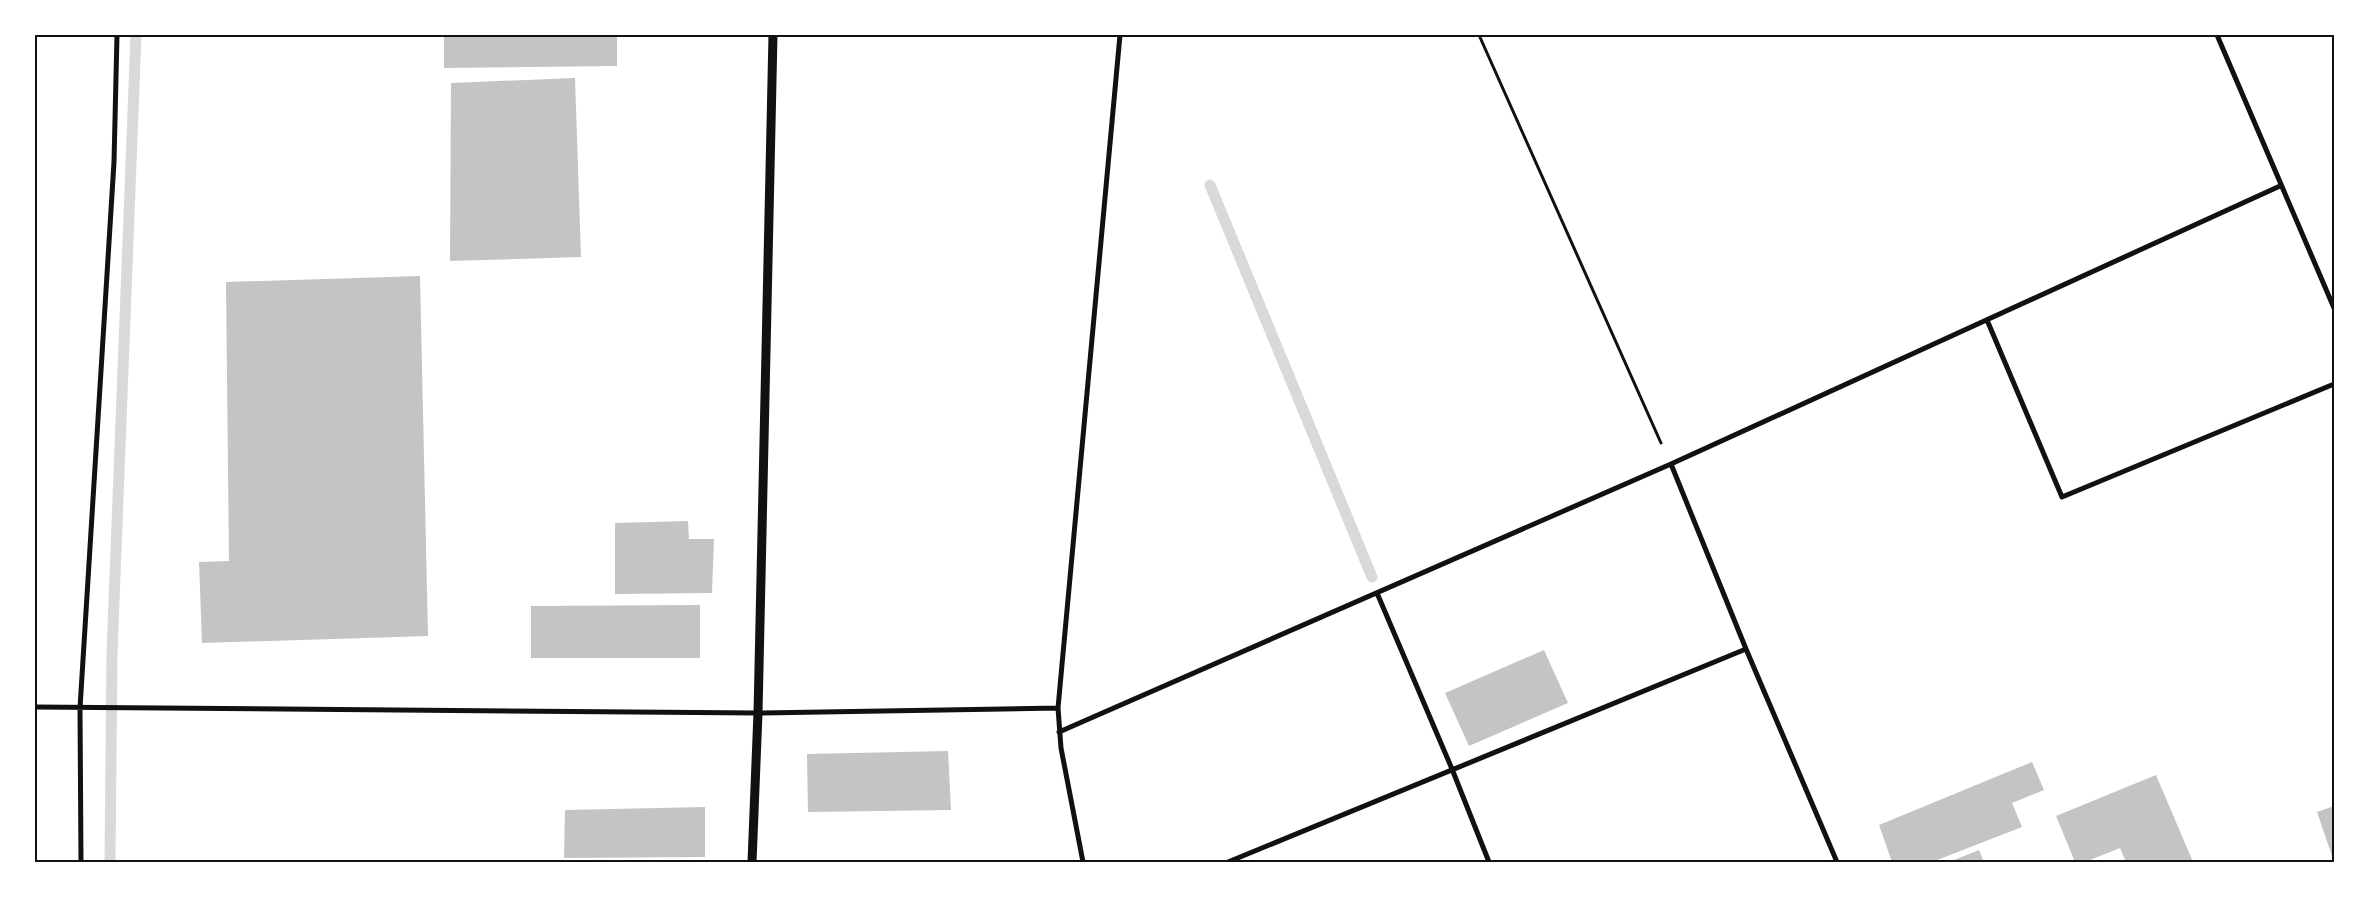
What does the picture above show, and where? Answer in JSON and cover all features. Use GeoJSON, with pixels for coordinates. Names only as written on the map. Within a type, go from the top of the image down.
{"type":"FeatureCollection","features":[{"type":"Feature","properties":{"kind":"street"},"geometry":{"type":"LineString","coordinates":[[81,862],[80,708],[114,162],[117,35]]}},
{"type":"Feature","properties":{"kind":"street"},"geometry":{"type":"LineString","coordinates":[[752,862],[758,713],[773,35]]}},
{"type":"Feature","properties":{"kind":"street"},"geometry":{"type":"LineString","coordinates":[[1083,862],[1059,732],[1058,708],[1120,35]]}},
{"type":"Feature","properties":{"kind":"street"},"geometry":{"type":"LineString","coordinates":[[2217,35],[2280,186],[2334,308]]}},
{"type":"Feature","properties":{"kind":"street"},"geometry":{"type":"LineString","coordinates":[[1059,732],[1671,464],[2280,186]]}},
{"type":"Feature","properties":{"kind":"street"},"geometry":{"type":"LineString","coordinates":[[1987,320],[2062,497],[2334,384]]}},
{"type":"Feature","properties":{"kind":"street"},"geometry":{"type":"LineString","coordinates":[[1671,464],[1746,650],[1837,862]]}},
{"type":"Feature","properties":{"kind":"street"},"geometry":{"type":"LineString","coordinates":[[1377,593],[1490,862]]}},
{"type":"Feature","properties":{"kind":"street"},"geometry":{"type":"LineString","coordinates":[[1228,862],[1746,650]]}},
{"type":"Feature","properties":{"kind":"street"},"geometry":{"type":"LineString","coordinates":[[35,707],[758,713],[1058,708]]}},
{"type":"Feature","properties":{"kind":"path"},"geometry":{"type":"LineString","coordinates":[[1479,35],[1671,464]]}},
{"type":"Feature","properties":{"kind":"building"},"geometry":{"type":"Polygon","coordinates":[[[444,35],[617,35],[617,66],[444,68],[444,35]]]}},
{"type":"Feature","properties":{"kind":"building"},"geometry":{"type":"Polygon","coordinates":[[[575,78],[581,257],[450,261],[451,83],[575,78]]]}},
{"type":"Feature","properties":{"kind":"building"},"geometry":{"type":"Polygon","coordinates":[[[420,276],[428,636],[202,643],[199,562],[229,561],[226,282],[420,276]]]}},
{"type":"Feature","properties":{"kind":"building"},"geometry":{"type":"Polygon","coordinates":[[[688,521],[689,539],[714,539],[712,593],[615,594],[615,523],[688,521]]]}},
{"type":"Feature","properties":{"kind":"building"},"geometry":{"type":"Polygon","coordinates":[[[700,605],[700,658],[531,658],[531,606],[700,605]]]}},
{"type":"Feature","properties":{"kind":"building"},"geometry":{"type":"Polygon","coordinates":[[[1544,650],[1568,703],[1469,746],[1445,693],[1544,650]]]}},
{"type":"Feature","properties":{"kind":"building"},"geometry":{"type":"Polygon","coordinates":[[[948,751],[951,810],[808,812],[807,754],[948,751]]]}},
{"type":"Feature","properties":{"kind":"building"},"geometry":{"type":"Polygon","coordinates":[[[2032,762],[2044,790],[2012,803],[2022,827],[1932,862],[1892,862],[1879,825],[2032,762]]]}},
{"type":"Feature","properties":{"kind":"building"},"geometry":{"type":"Polygon","coordinates":[[[2156,775],[2193,862],[2126,862],[2120,848],[2085,862],[2075,862],[2056,816],[2156,775]]]}},
{"type":"Feature","properties":{"kind":"building"},"geometry":{"type":"Polygon","coordinates":[[[2334,806],[2334,856],[2332,856],[2317,812],[2334,806]]]}},
{"type":"Feature","properties":{"kind":"building"},"geometry":{"type":"Polygon","coordinates":[[[705,807],[705,857],[564,858],[565,810],[705,807]]]}},
{"type":"Feature","properties":{"kind":"building"},"geometry":{"type":"Polygon","coordinates":[[[1979,850],[1984,862],[1949,862],[1979,850]]]}},
{"type":"Feature","properties":{"kind":"waterway"},"geometry":{"type":"LineString","coordinates":[[110,862],[112,653],[136,35]]}},
{"type":"Feature","properties":{"kind":"waterway"},"geometry":{"type":"LineString","coordinates":[[1210,185],[1372,577]]}}]}
